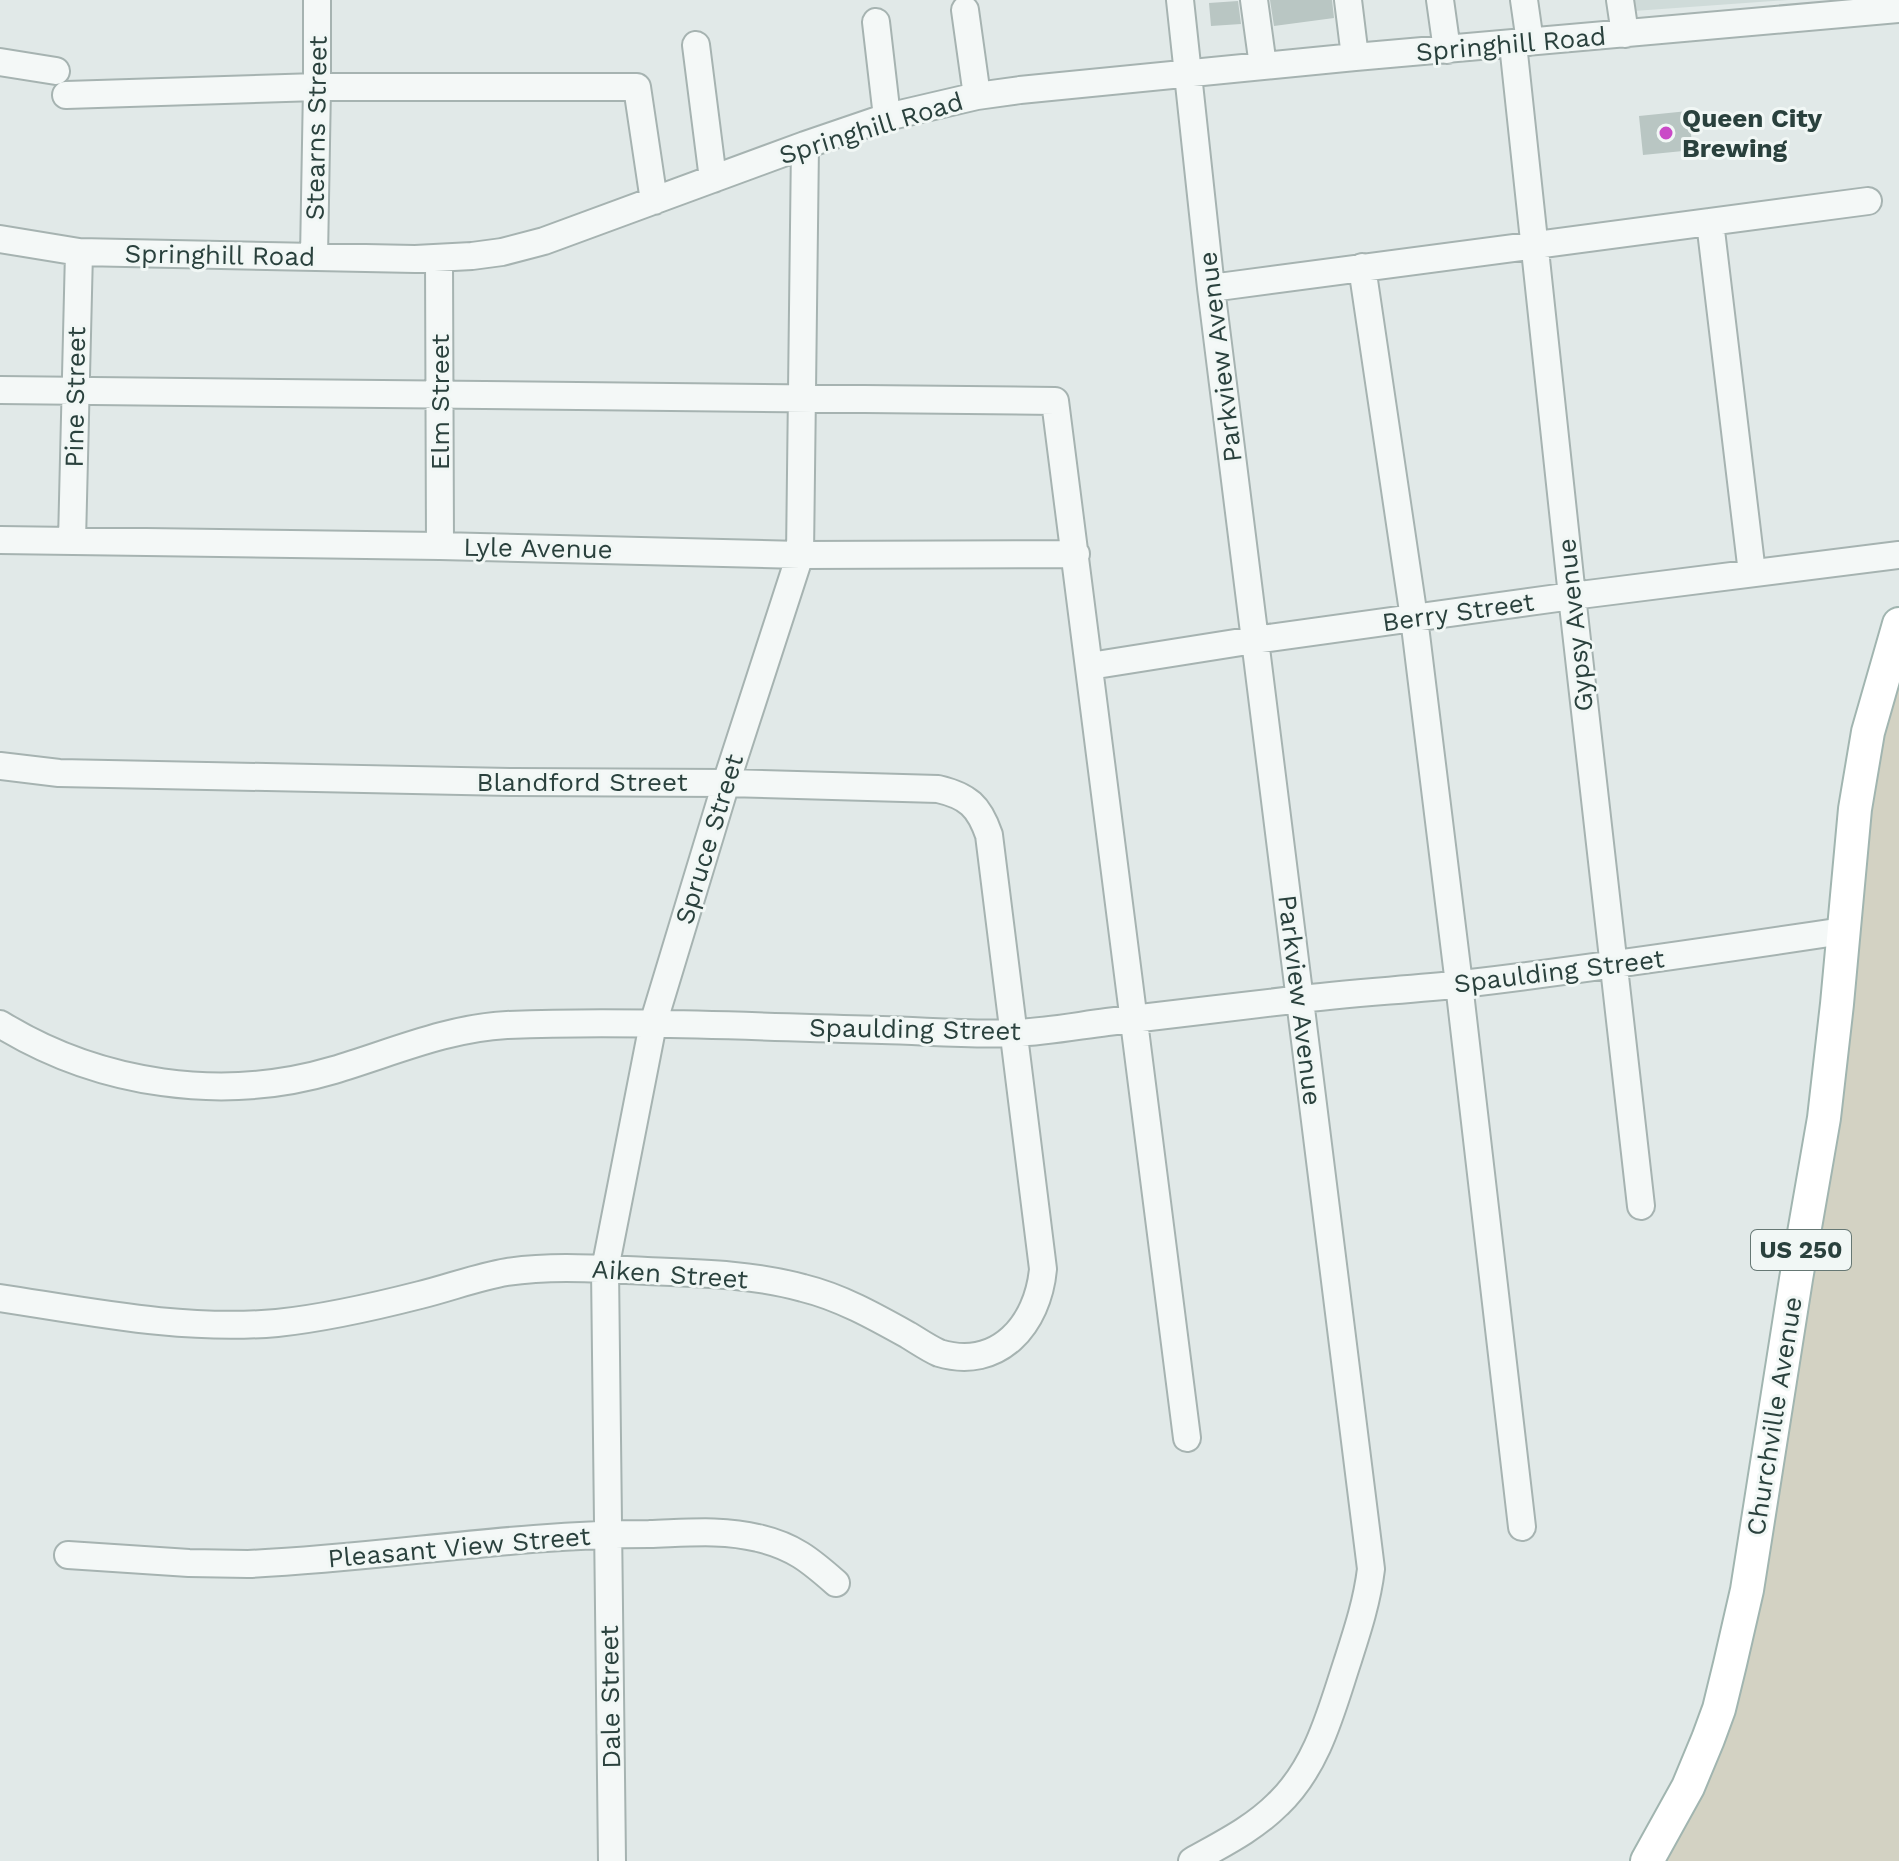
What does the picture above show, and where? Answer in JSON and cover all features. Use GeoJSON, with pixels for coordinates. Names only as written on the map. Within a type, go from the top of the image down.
{"type":"FeatureCollection","features":[{"type":"Feature","properties":{"kind":"main road","name":"Churchville Avenue"},"geometry":{"type":"LineString","coordinates":[[1647,1861],[1688,1787],[1708,1739],[1723,1694],[1744,1605],[1824,1118],[1855,809],[1868,732],[1899,624]]}},
{"type":"Feature","properties":{"kind":"street","name":"Stearns Street"},"geometry":{"type":"LineString","coordinates":[[314,257],[317,0]]}},
{"type":"Feature","properties":{"kind":"street","name":"Parkview Avenue"},"geometry":{"type":"LineString","coordinates":[[1180,0],[1211,288],[1371,1569],[1365,1607],[1331,1712],[1299,1779],[1280,1803],[1258,1823],[1192,1861]]}},
{"type":"Feature","properties":{"kind":"street"},"geometry":{"type":"LineString","coordinates":[[1254,0],[1263,66]]}},
{"type":"Feature","properties":{"kind":"street"},"geometry":{"type":"LineString","coordinates":[[1348,0],[1355,57]]}},
{"type":"Feature","properties":{"kind":"street"},"geometry":{"type":"LineString","coordinates":[[1440,0],[1447,50]]}},
{"type":"Feature","properties":{"kind":"street","name":"Gypsy Avenue"},"geometry":{"type":"LineString","coordinates":[[1524,0],[1522,43],[1533,245],[1641,1206]]}},
{"type":"Feature","properties":{"kind":"street"},"geometry":{"type":"LineString","coordinates":[[1620,0],[1625,34]]}},
{"type":"Feature","properties":{"kind":"street","name":"Springhill Road"},"geometry":{"type":"LineString","coordinates":[[0,239],[79,252],[439,259],[472,256],[544,241],[887,117],[977,96],[1355,57],[1625,34],[1715,13],[1899,9]]}},
{"type":"Feature","properties":{"kind":"street"},"geometry":{"type":"LineString","coordinates":[[965,10],[977,96]]}},
{"type":"Feature","properties":{"kind":"street"},"geometry":{"type":"LineString","coordinates":[[876,22],[887,117]]}},
{"type":"Feature","properties":{"kind":"street"},"geometry":{"type":"LineString","coordinates":[[696,45],[713,179]]}},
{"type":"Feature","properties":{"kind":"street"},"geometry":{"type":"LineString","coordinates":[[0,62],[61,83],[637,87],[654,201]]}},
{"type":"Feature","properties":{"kind":"street","name":"Spruce Street"},"geometry":{"type":"LineString","coordinates":[[608,1534],[605,1269],[653,1024],[726,783],[800,555],[805,145]]}},
{"type":"Feature","properties":{"kind":"street"},"geometry":{"type":"LineString","coordinates":[[1211,288],[1868,201]]}},
{"type":"Feature","properties":{"kind":"street"},"geometry":{"type":"LineString","coordinates":[[1710,222],[1752,573]]}},
{"type":"Feature","properties":{"kind":"street","name":"Pine Street"},"geometry":{"type":"LineString","coordinates":[[72,541],[79,252]]}},
{"type":"Feature","properties":{"kind":"street","name":"Elm Street"},"geometry":{"type":"LineString","coordinates":[[439,259],[440,546]]}},
{"type":"Feature","properties":{"kind":"street"},"geometry":{"type":"LineString","coordinates":[[1362,267],[1414,618],[1522,1527]]}},
{"type":"Feature","properties":{"kind":"street"},"geometry":{"type":"LineString","coordinates":[[0,390],[1055,401],[1187,1438]]}},
{"type":"Feature","properties":{"kind":"street","name":"Lyle Avenue"},"geometry":{"type":"LineString","coordinates":[[0,540],[800,555],[1076,554]]}},
{"type":"Feature","properties":{"kind":"street","name":"Berry Street"},"geometry":{"type":"LineString","coordinates":[[1090,666],[1572,596],[1899,555]]}},
{"type":"Feature","properties":{"kind":"street","name":"Blandford Street"},"geometry":{"type":"LineString","coordinates":[[0,766],[59,773],[726,783],[938,789],[951,792],[976,807],[989,835],[1015,1033]]}},
{"type":"Feature","properties":{"kind":"street","name":"Spaulding Street"},"geometry":{"type":"LineString","coordinates":[[0,1024],[47,1050],[110,1072],[168,1083],[233,1086],[306,1077],[417,1043],[501,1025],[653,1024],[1015,1033],[1614,965],[1843,931]]}},
{"type":"Feature","properties":{"kind":"street","name":"Aiken Street"},"geometry":{"type":"LineString","coordinates":[[0,1298],[160,1322],[243,1325],[295,1321],[345,1312],[507,1272],[544,1268],[706,1274],[783,1283],[819,1292],[847,1303],[942,1354],[973,1357],[999,1348],[1011,1340],[1030,1315],[1040,1290],[1043,1269],[1015,1033]]}},
{"type":"Feature","properties":{"kind":"street","name":"Pleasant View Street"},"geometry":{"type":"LineString","coordinates":[[68,1555],[248,1564],[608,1534],[732,1533],[800,1553],[836,1583]]}},
{"type":"Feature","properties":{"kind":"street","name":"Dale Street"},"geometry":{"type":"LineString","coordinates":[[608,1534],[612,1861]]}},
{"type":"Feature","properties":{"kind":"shaded area"},"geometry":{"type":"Polygon","coordinates":[[[1618,0],[1788,0],[1620,12],[1618,0]]]}},
{"type":"Feature","properties":{"kind":"shaded area"},"geometry":{"type":"Polygon","coordinates":[[[1899,666],[1899,1861],[1655,1861],[1695,1783],[1842,1098],[1869,817],[1880,741],[1899,666]]]}},
{"type":"Feature","properties":{"kind":"building"},"geometry":{"type":"Polygon","coordinates":[[[1270,0],[1332,0],[1334,18],[1274,26],[1270,0]]]}},
{"type":"Feature","properties":{"kind":"building"},"geometry":{"type":"Polygon","coordinates":[[[1238,1],[1241,24],[1211,26],[1209,3],[1238,1]]]}},
{"type":"Feature","properties":{"kind":"building","name":"Queen City Brewing"},"geometry":{"type":"Polygon","coordinates":[[[1688,111],[1693,150],[1643,155],[1639,116],[1688,111]]]}},
{"type":"Feature","properties":{"kind":"place","name":"Queen City Brewing"},"geometry":{"type":"Point","coordinates":[1666,133]}}]}
